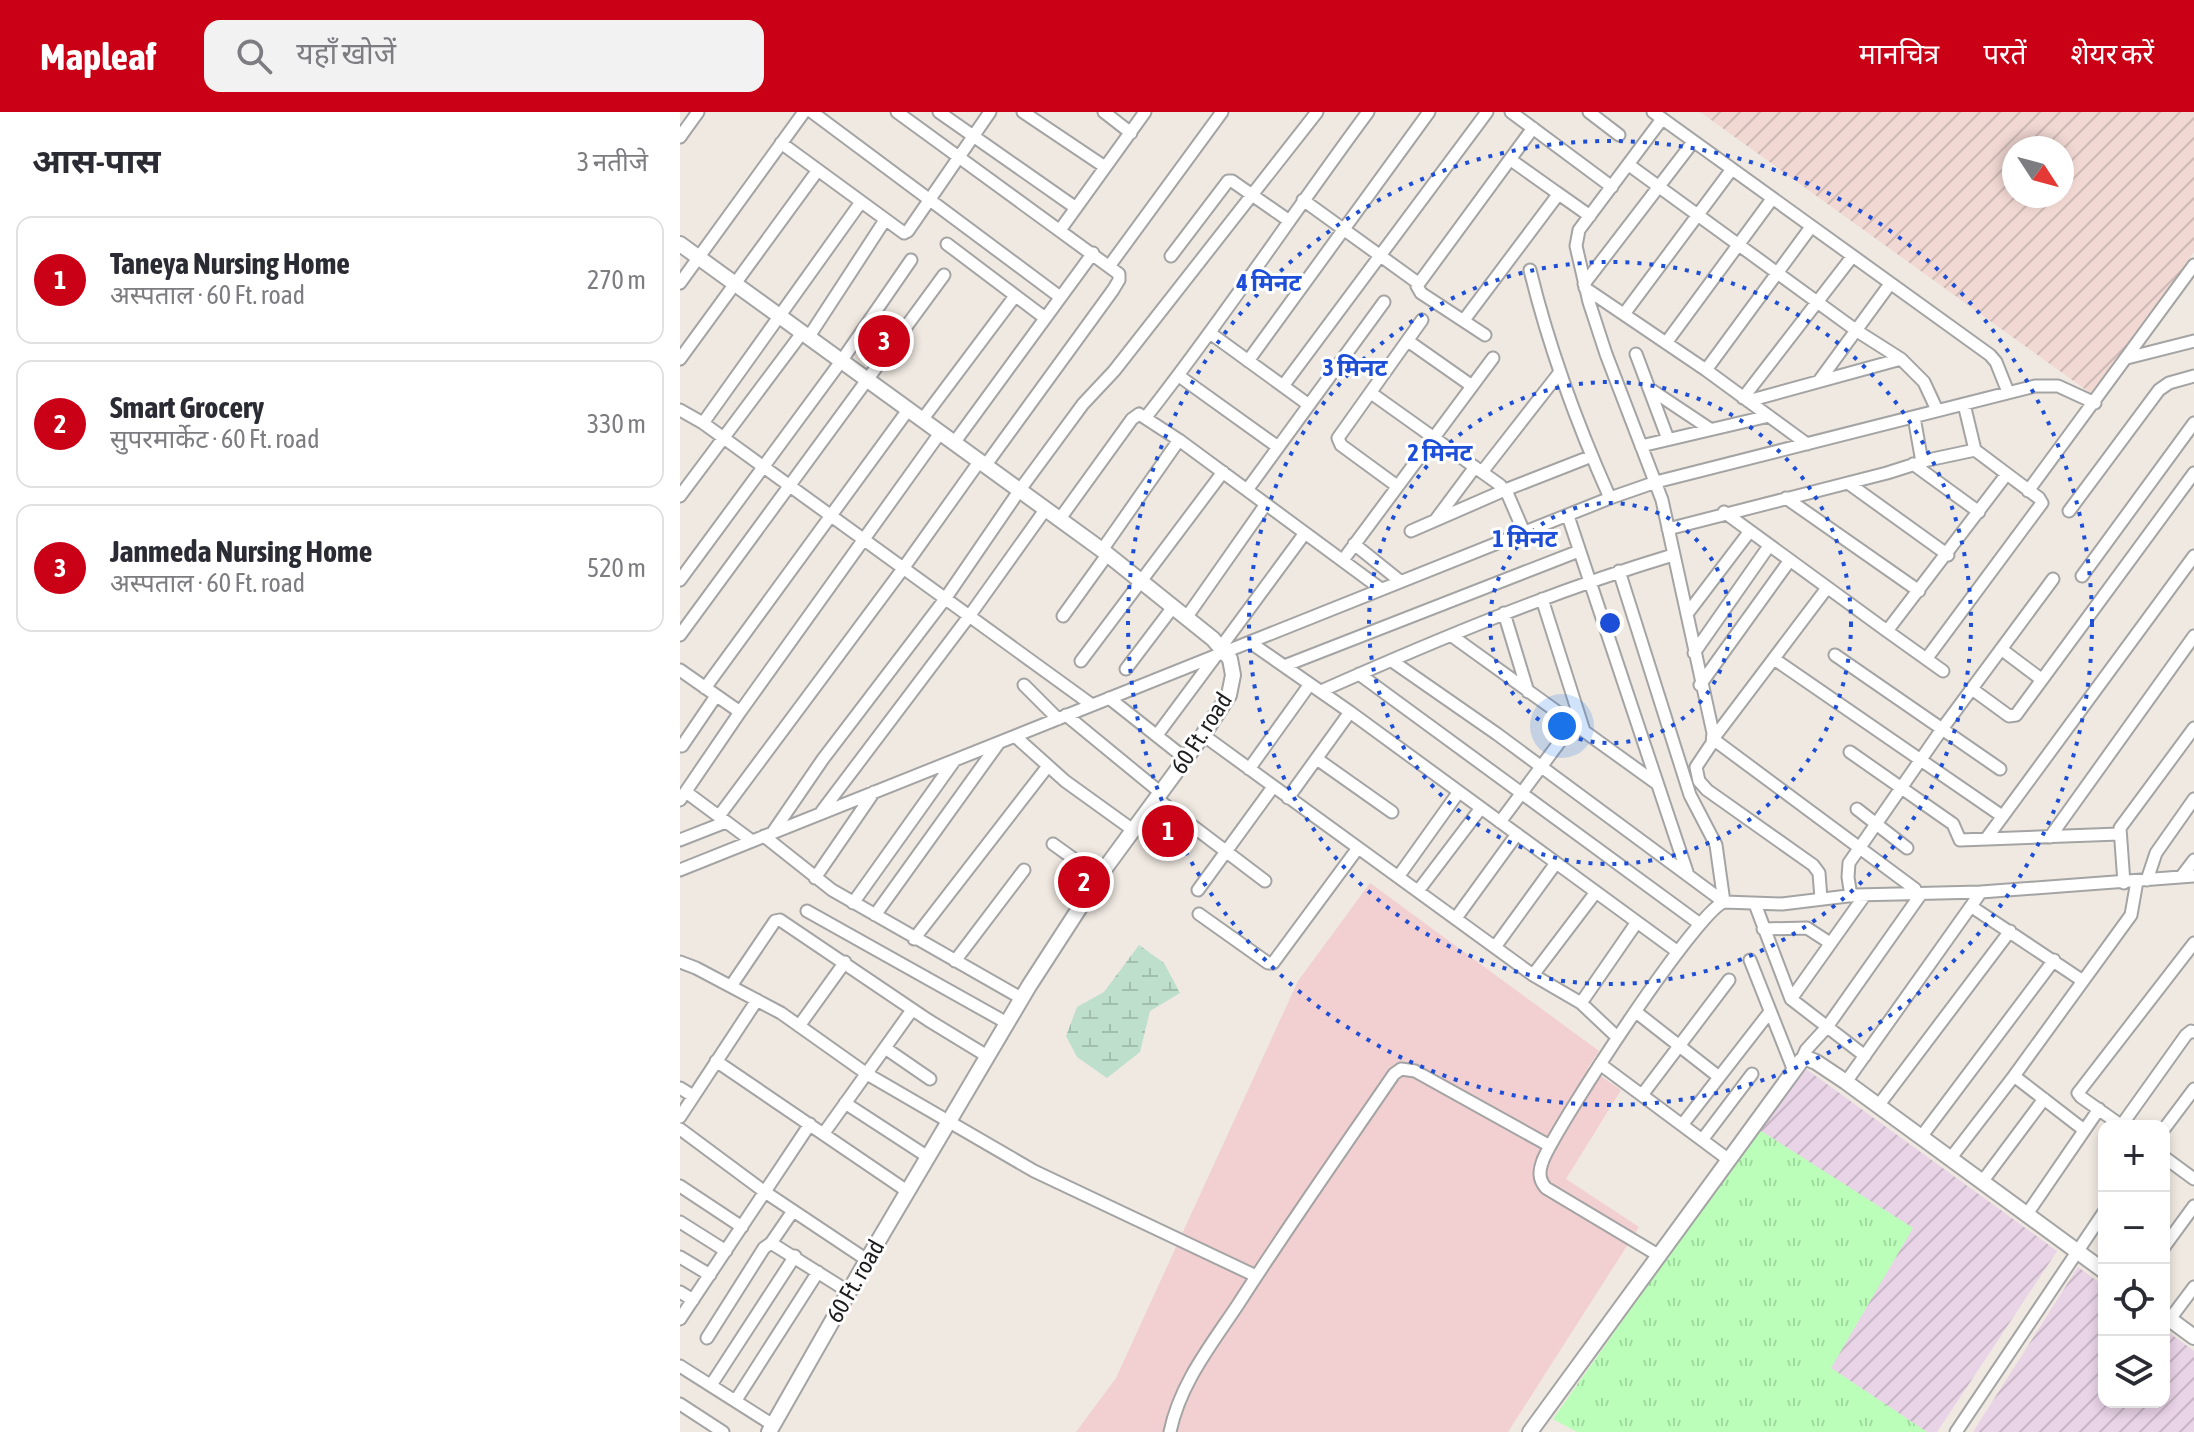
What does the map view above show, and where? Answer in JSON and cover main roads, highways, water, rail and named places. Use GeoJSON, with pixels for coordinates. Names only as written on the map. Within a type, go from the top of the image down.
{"type":"FeatureCollection","features":[{"type":"Feature","properties":{"kind":"place","name":"Janmeda Nursing Home"},"geometry":{"type":"Point","coordinates":[884,341]}},
{"type":"Feature","properties":{"kind":"place","name":"Taneya Nursing Home"},"geometry":{"type":"Point","coordinates":[1168,831]}},
{"type":"Feature","properties":{"kind":"place","name":"Smart Grocery"},"geometry":{"type":"Point","coordinates":[1084,882]}}]}
